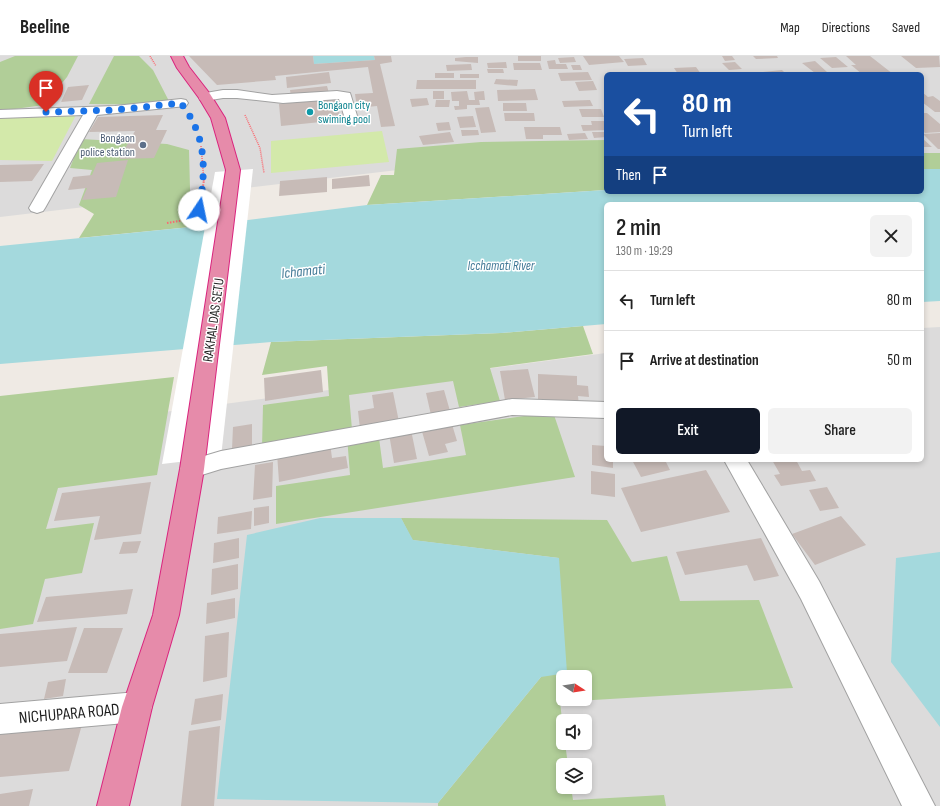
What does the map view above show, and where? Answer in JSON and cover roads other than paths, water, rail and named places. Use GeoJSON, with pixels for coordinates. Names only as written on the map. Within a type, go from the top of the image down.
{"type":"FeatureCollection","features":[{"type":"Feature","properties":{"kind":"highway"},"geometry":{"type":"LineString","coordinates":[[177,56],[205,97]]}},
{"type":"Feature","properties":{"kind":"highway","name":"RAKHAL DAS SETU"},"geometry":{"type":"LineString","coordinates":[[113,806],[137,707],[166,615],[193,464],[234,170],[218,118],[205,97]]}},
{"type":"Feature","properties":{"kind":"street"},"geometry":{"type":"LineString","coordinates":[[205,97],[223,94],[236,94],[272,99],[337,94],[345,96],[351,119]]}},
{"type":"Feature","properties":{"kind":"street"},"geometry":{"type":"LineString","coordinates":[[0,114],[92,110],[181,103]]}},
{"type":"Feature","properties":{"kind":"street"},"geometry":{"type":"LineString","coordinates":[[37,208],[92,110]]}},
{"type":"Feature","properties":{"kind":"street"},"geometry":{"type":"LineString","coordinates":[[193,464],[512,407],[604,410]]}},
{"type":"Feature","properties":{"kind":"street"},"geometry":{"type":"LineString","coordinates":[[736,462],[810,590],[919,806]]}},
{"type":"Feature","properties":{"kind":"street","name":"NICHUPARA ROAD"},"geometry":{"type":"LineString","coordinates":[[0,719],[137,707]]}},
{"type":"Feature","properties":{"kind":"water"},"geometry":{"type":"Polygon","coordinates":[[[313,56],[374,56],[375,60],[314,64],[313,56]]]}},
{"type":"Feature","properties":{"kind":"water","name":"Icchamati River"},"geometry":{"type":"Polygon","coordinates":[[[924,169],[940,169],[940,301],[924,302],[924,202],[604,202],[604,324],[501,333],[271,342],[0,364],[0,246],[191,227],[367,205],[604,190],[604,194],[924,194],[924,169]]]}},
{"type":"Feature","properties":{"kind":"water"},"geometry":{"type":"Polygon","coordinates":[[[320,518],[401,518],[413,540],[559,558],[567,670],[556,670],[556,675],[541,677],[438,803],[217,799],[247,535],[320,518]]]}},
{"type":"Feature","properties":{"kind":"water"},"geometry":{"type":"Polygon","coordinates":[[[940,552],[940,727],[891,662],[896,558],[940,552]]]}},
{"type":"Feature","properties":{"kind":"place","name":"Bongaon city swiming pool"},"geometry":{"type":"Point","coordinates":[310,112]}},
{"type":"Feature","properties":{"kind":"place","name":"Bongaon police station"},"geometry":{"type":"Point","coordinates":[143,145]}},
{"type":"Feature","properties":{"kind":"water label","name":"Ichamati"},"geometry":{"type":"Point","coordinates":[303,271]}}]}
